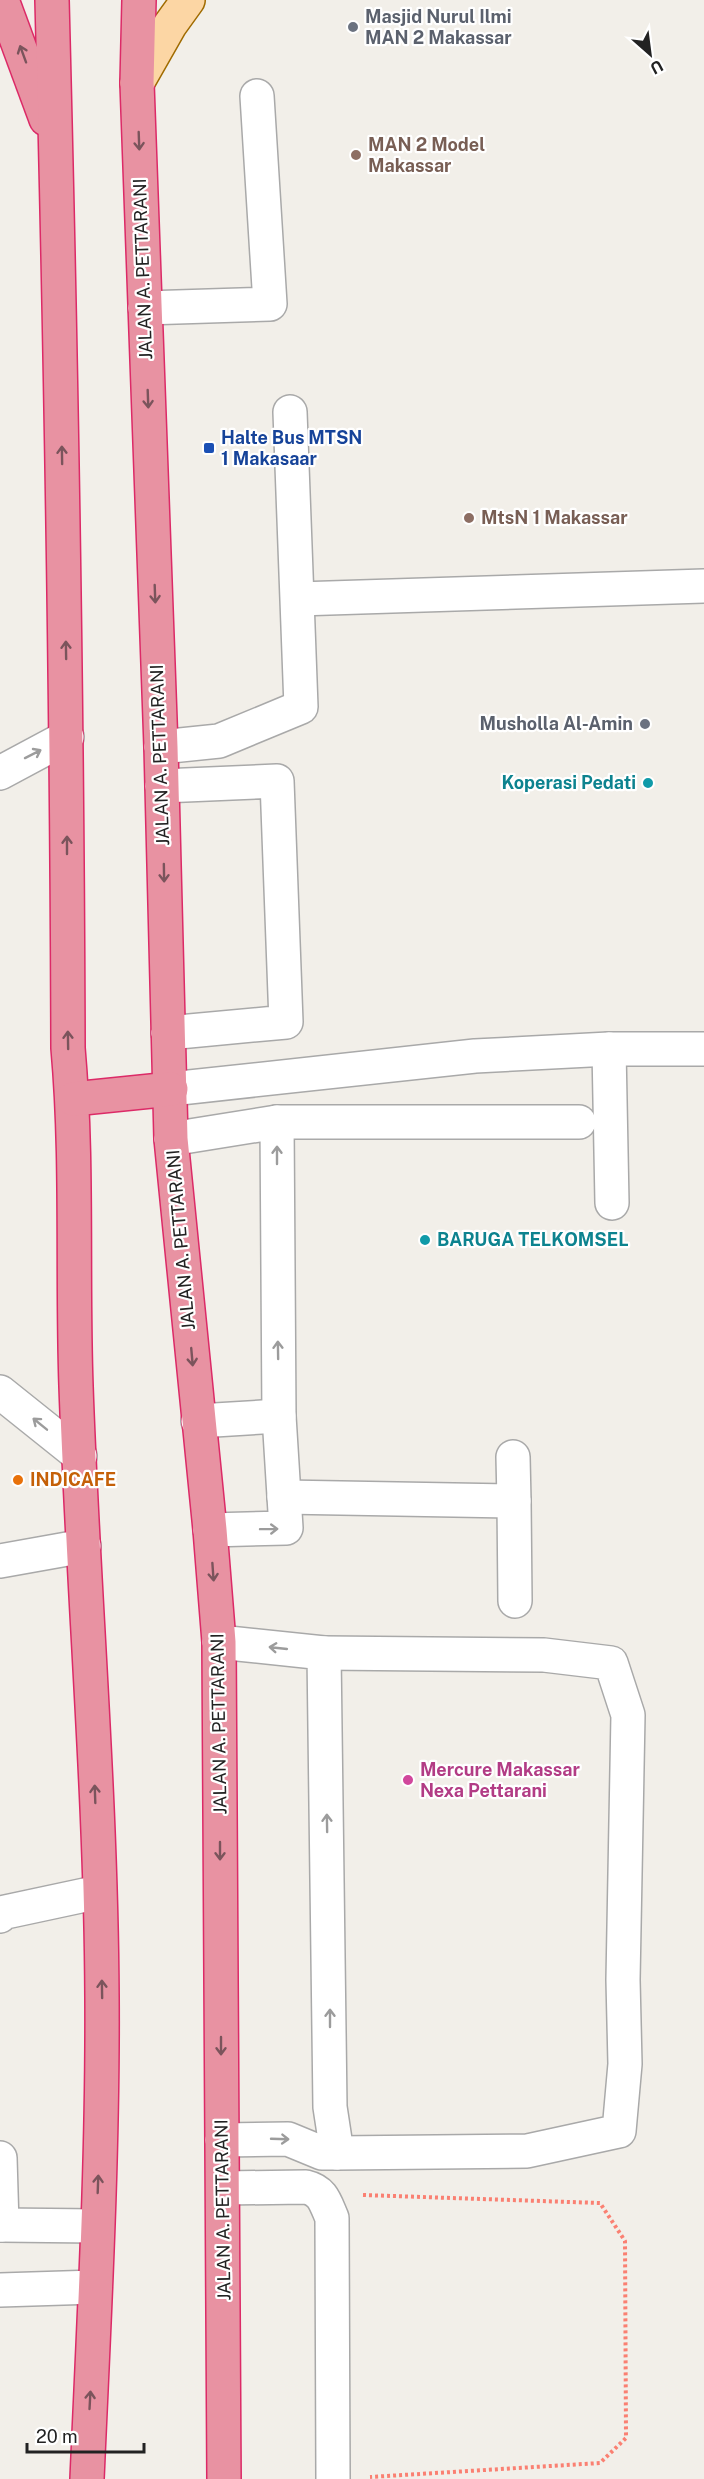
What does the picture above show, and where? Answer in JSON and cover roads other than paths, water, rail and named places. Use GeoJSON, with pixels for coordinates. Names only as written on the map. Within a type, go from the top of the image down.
{"type":"FeatureCollection","features":[{"type":"Feature","properties":{"kind":"highway"},"geometry":{"type":"LineString","coordinates":[[2,0],[57,148]]}},
{"type":"Feature","properties":{"kind":"highway"},"geometry":{"type":"LineString","coordinates":[[52,0],[57,148],[67,737],[68,1048],[73,1099],[76,1384],[102,1996],[97,2226],[87,2479]]}},
{"type":"Feature","properties":{"kind":"highway","name":"JALAN A. PETTARANI"},"geometry":{"type":"LineString","coordinates":[[139,0],[137,83],[161,747],[171,1139],[219,1642],[224,2479]]}},
{"type":"Feature","properties":{"kind":"highway"},"geometry":{"type":"LineString","coordinates":[[73,1099],[171,1089]]}},
{"type":"Feature","properties":{"kind":"main road"},"geometry":{"type":"LineString","coordinates":[[137,83],[170,25],[188,0]]}},
{"type":"Feature","properties":{"kind":"street"},"geometry":{"type":"LineString","coordinates":[[145,308],[270,304],[257,96]]}},
{"type":"Feature","properties":{"kind":"street"},"geometry":{"type":"LineString","coordinates":[[161,747],[219,741],[301,707],[290,412]]}},
{"type":"Feature","properties":{"kind":"street"},"geometry":{"type":"LineString","coordinates":[[298,599],[704,586]]}},
{"type":"Feature","properties":{"kind":"street"},"geometry":{"type":"LineString","coordinates":[[0,773],[67,737]]}},
{"type":"Feature","properties":{"kind":"street"},"geometry":{"type":"LineString","coordinates":[[162,786],[277,781],[286,1022],[168,1033]]}},
{"type":"Feature","properties":{"kind":"street"},"geometry":{"type":"LineString","coordinates":[[171,1089],[475,1056],[609,1049],[704,1049]]}},
{"type":"Feature","properties":{"kind":"street"},"geometry":{"type":"LineString","coordinates":[[609,1049],[612,1203]]}},
{"type":"Feature","properties":{"kind":"street"},"geometry":{"type":"LineString","coordinates":[[210,1530],[286,1528],[279,1416],[277,1122]]}},
{"type":"Feature","properties":{"kind":"street"},"geometry":{"type":"LineString","coordinates":[[171,1139],[277,1122],[579,1122]]}},
{"type":"Feature","properties":{"kind":"street"},"geometry":{"type":"LineString","coordinates":[[0,1392],[80,1456]]}},
{"type":"Feature","properties":{"kind":"street"},"geometry":{"type":"LineString","coordinates":[[198,1421],[279,1416]]}},
{"type":"Feature","properties":{"kind":"street"},"geometry":{"type":"LineString","coordinates":[[513,1457],[515,1601]]}},
{"type":"Feature","properties":{"kind":"street"},"geometry":{"type":"LineString","coordinates":[[284,1497],[514,1501]]}},
{"type":"Feature","properties":{"kind":"street"},"geometry":{"type":"LineString","coordinates":[[0,1561],[84,1546]]}},
{"type":"Feature","properties":{"kind":"street"},"geometry":{"type":"LineString","coordinates":[[219,1642],[324,1653],[544,1655],[611,1663],[628,1715],[623,1980],[625,2064],[619,2131],[526,2151],[322,2153],[288,2139],[222,2140]]}},
{"type":"Feature","properties":{"kind":"street"},"geometry":{"type":"LineString","coordinates":[[324,1653],[330,2108],[337,2153]]}},
{"type":"Feature","properties":{"kind":"street"},"geometry":{"type":"LineString","coordinates":[[0,1916],[1,1913],[99,1892]]}},
{"type":"Feature","properties":{"kind":"street"},"geometry":{"type":"LineString","coordinates":[[0,2158],[1,2225],[97,2226]]}},
{"type":"Feature","properties":{"kind":"street"},"geometry":{"type":"LineString","coordinates":[[223,2188],[306,2187],[316,2189],[322,2194],[332,2218],[348,2478]]}},
{"type":"Feature","properties":{"kind":"street"},"geometry":{"type":"LineString","coordinates":[[0,2290],[95,2287]]}},
{"type":"Feature","properties":{"kind":"place","name":"Masjid Nurul Ilmi MAN 2 Makassar"},"geometry":{"type":"Point","coordinates":[353,27]}},
{"type":"Feature","properties":{"kind":"place","name":"MAN 2 Model Makassar"},"geometry":{"type":"Point","coordinates":[356,155]}},
{"type":"Feature","properties":{"kind":"place","name":"Halte Bus MTSN 1 Makasaar"},"geometry":{"type":"Point","coordinates":[209,448]}},
{"type":"Feature","properties":{"kind":"place","name":"MtsN 1 Makassar"},"geometry":{"type":"Point","coordinates":[469,518]}},
{"type":"Feature","properties":{"kind":"place","name":"Musholla Al-Amin"},"geometry":{"type":"Point","coordinates":[645,724]}},
{"type":"Feature","properties":{"kind":"place","name":"Koperasi Pedati"},"geometry":{"type":"Point","coordinates":[648,783]}},
{"type":"Feature","properties":{"kind":"place","name":"BARUGA TELKOMSEL"},"geometry":{"type":"Point","coordinates":[425,1240]}},
{"type":"Feature","properties":{"kind":"place","name":"INDICAFE"},"geometry":{"type":"Point","coordinates":[18,1480]}},
{"type":"Feature","properties":{"kind":"place","name":"Mercure Makassar Nexa Pettarani"},"geometry":{"type":"Point","coordinates":[408,1780]}}]}
